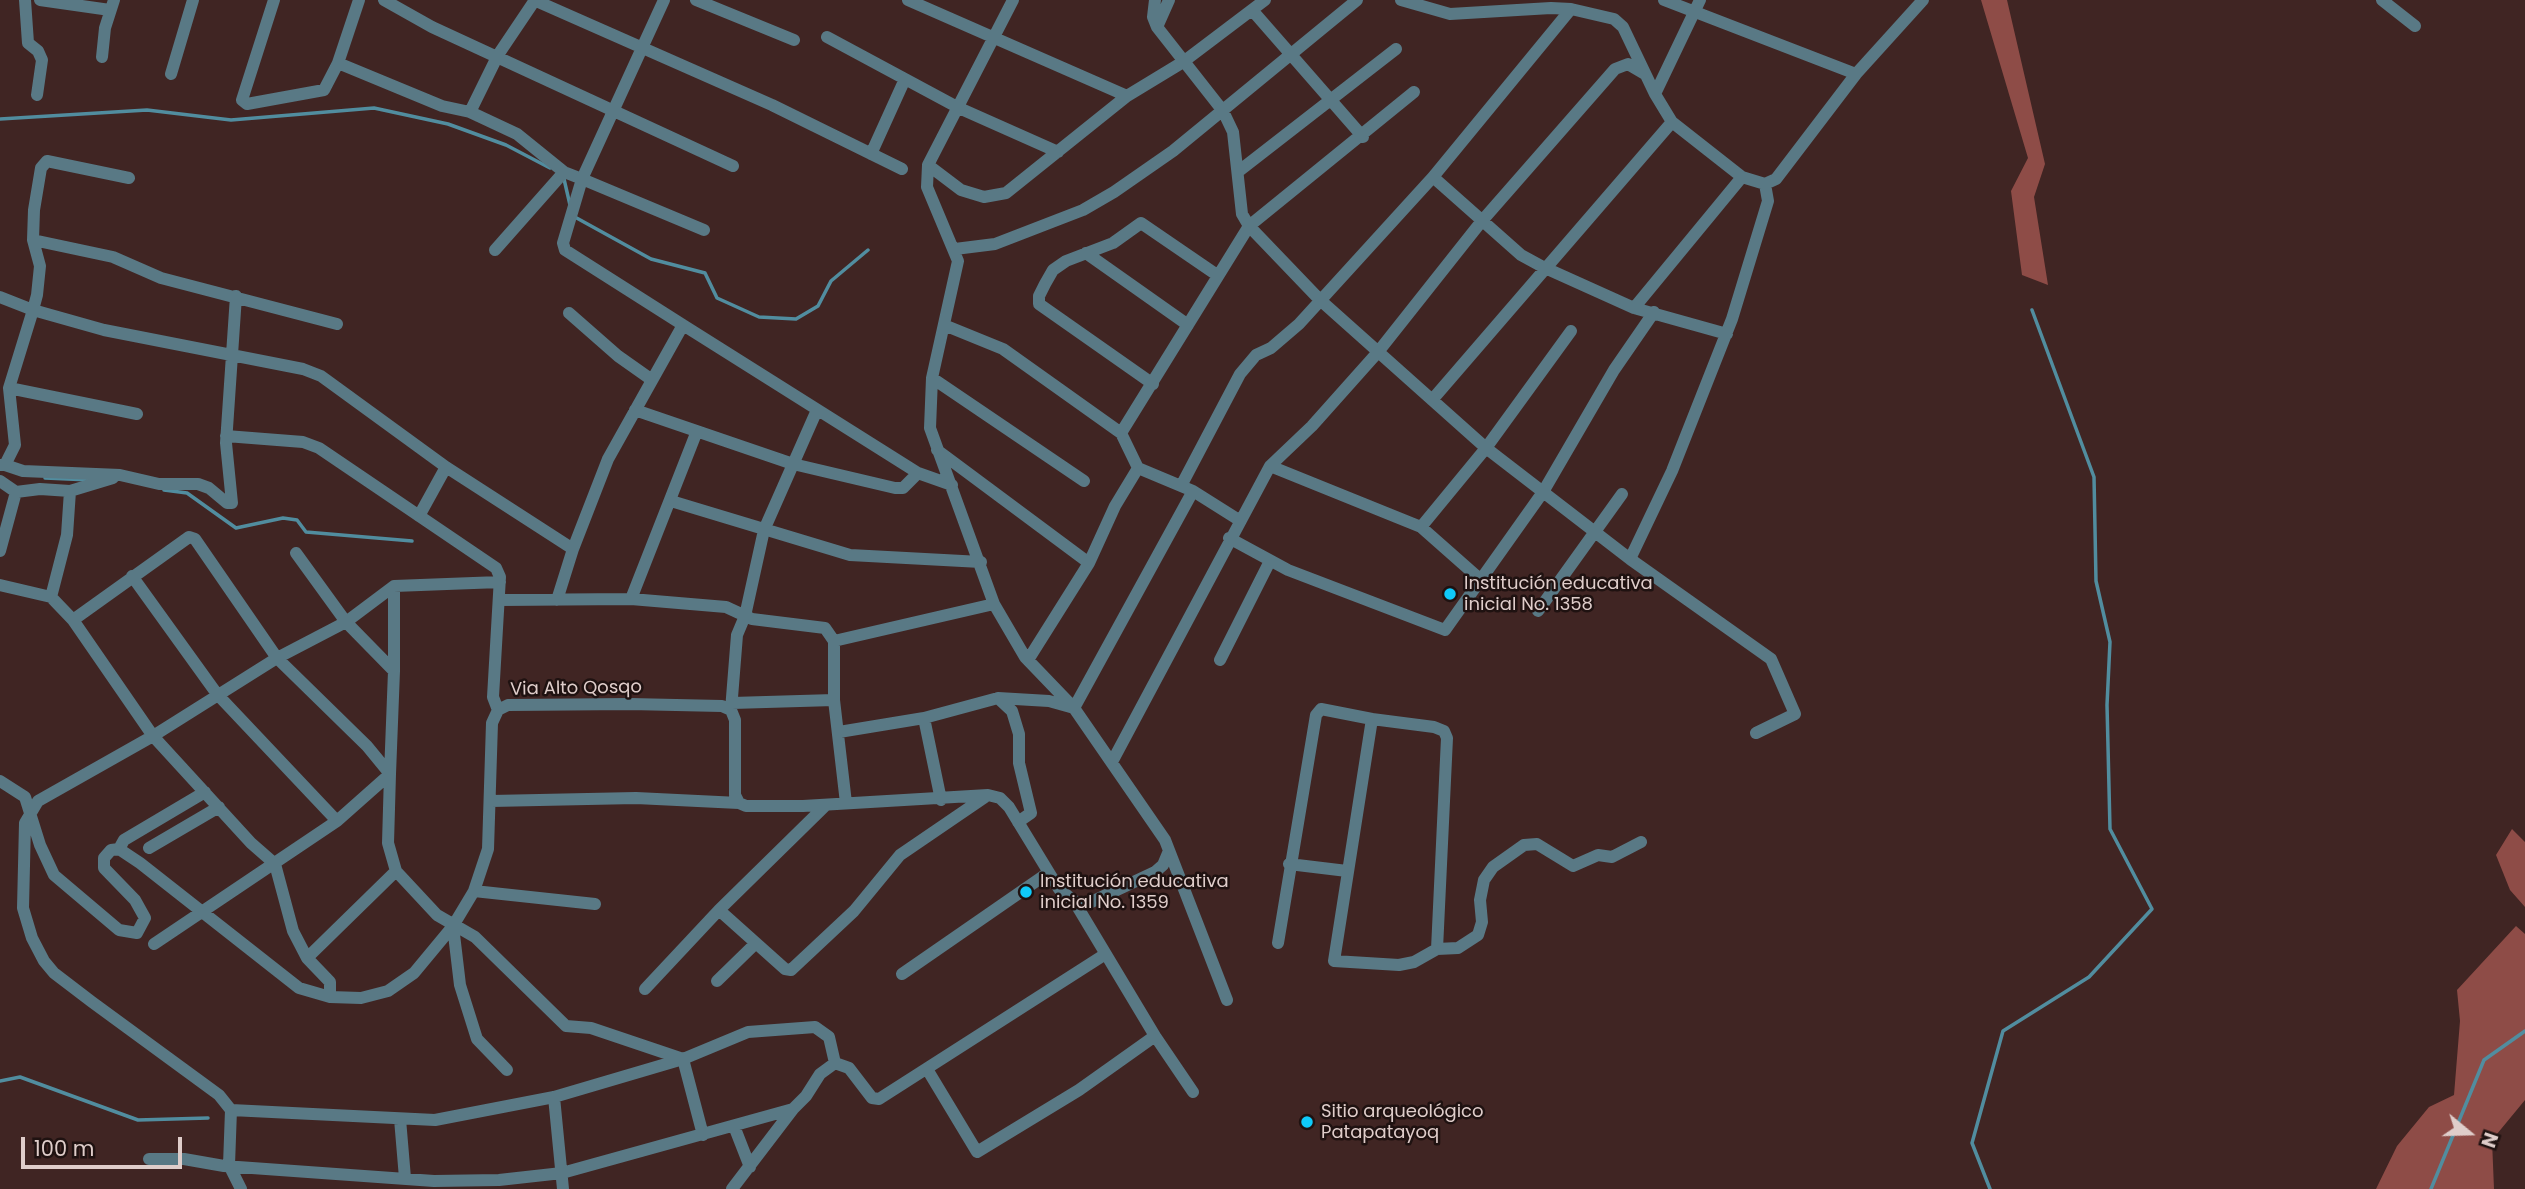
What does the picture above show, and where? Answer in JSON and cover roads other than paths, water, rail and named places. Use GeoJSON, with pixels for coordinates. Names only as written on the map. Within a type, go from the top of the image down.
{"type":"FeatureCollection","features":[{"type":"Feature","properties":{"kind":"street"},"geometry":{"type":"LineString","coordinates":[[25,0],[28,43],[38,51],[42,60],[37,95]]}},
{"type":"Feature","properties":{"kind":"street"},"geometry":{"type":"LineString","coordinates":[[40,0],[112,5],[102,57]]}},
{"type":"Feature","properties":{"kind":"street"},"geometry":{"type":"LineString","coordinates":[[171,74],[193,0]]}},
{"type":"Feature","properties":{"kind":"street"},"geometry":{"type":"LineString","coordinates":[[274,0],[242,100],[247,104],[324,89],[338,63],[359,0]]}},
{"type":"Feature","properties":{"kind":"street"},"geometry":{"type":"LineString","coordinates":[[384,0],[432,27],[498,55],[612,112],[733,166]]}},
{"type":"Feature","properties":{"kind":"street"},"geometry":{"type":"LineString","coordinates":[[470,112],[498,55],[535,0],[772,105],[902,169]]}},
{"type":"Feature","properties":{"kind":"street"},"geometry":{"type":"LineString","coordinates":[[664,0],[582,179],[563,243],[565,250],[918,473],[953,485]]}},
{"type":"Feature","properties":{"kind":"street"},"geometry":{"type":"LineString","coordinates":[[696,0],[794,40]]}},
{"type":"Feature","properties":{"kind":"street"},"geometry":{"type":"LineString","coordinates":[[908,0],[1127,96]]}},
{"type":"Feature","properties":{"kind":"street"},"geometry":{"type":"LineString","coordinates":[[1013,0],[928,165],[927,187],[958,261],[932,378],[929,414],[937,450],[953,485],[994,604],[1028,660],[1074,708],[1165,840],[1227,1000]]}},
{"type":"Feature","properties":{"kind":"street"},"geometry":{"type":"LineString","coordinates":[[1155,0],[1153,17],[1157,27],[1223,111],[1233,132],[1242,214],[1248,226],[1319,299],[1486,448],[1630,559],[1771,659],[1795,714],[1756,733]]}},
{"type":"Feature","properties":{"kind":"street"},"geometry":{"type":"LineString","coordinates":[[1157,27],[1169,0]]}},
{"type":"Feature","properties":{"kind":"street"},"geometry":{"type":"LineString","coordinates":[[928,165],[961,190],[984,197],[1006,193],[1127,96],[1183,62],[1265,0]]}},
{"type":"Feature","properties":{"kind":"street"},"geometry":{"type":"LineString","coordinates":[[955,249],[995,244],[1083,210],[1163,158],[1293,55],[1357,0]]}},
{"type":"Feature","properties":{"kind":"street"},"geometry":{"type":"LineString","coordinates":[[1401,0],[1450,14],[1571,9],[1614,19],[1623,27],[1655,94],[1672,122],[1742,177],[1765,184],[1776,179],[1856,74],[1923,0]]}},
{"type":"Feature","properties":{"kind":"street"},"geometry":{"type":"LineString","coordinates":[[1478,14],[1483,0]]}},
{"type":"Feature","properties":{"kind":"street"},"geometry":{"type":"LineString","coordinates":[[1664,0],[1698,6],[1856,74]]}},
{"type":"Feature","properties":{"kind":"street"},"geometry":{"type":"LineString","coordinates":[[2382,0],[2415,26]]}},
{"type":"Feature","properties":{"kind":"street"},"geometry":{"type":"LineString","coordinates":[[1655,94],[1698,6]]}},
{"type":"Feature","properties":{"kind":"street"},"geometry":{"type":"LineString","coordinates":[[1074,708],[1187,488],[1240,373],[1256,355],[1271,348],[1299,324],[1433,177],[1571,9]]}},
{"type":"Feature","properties":{"kind":"street"},"geometry":{"type":"LineString","coordinates":[[1252,10],[1363,137]]}},
{"type":"Feature","properties":{"kind":"street"},"geometry":{"type":"LineString","coordinates":[[827,37],[959,107],[1058,152]]}},
{"type":"Feature","properties":{"kind":"street"},"geometry":{"type":"LineString","coordinates":[[1239,170],[1396,49]]}},
{"type":"Feature","properties":{"kind":"street"},"geometry":{"type":"LineString","coordinates":[[338,63],[442,106],[470,112],[517,134],[564,172],[704,230]]}},
{"type":"Feature","properties":{"kind":"street"},"geometry":{"type":"LineString","coordinates":[[1112,762],[1229,538],[1270,466],[1312,426],[1378,352],[1481,222],[1615,69],[1628,64],[1645,74]]}},
{"type":"Feature","properties":{"kind":"street"},"geometry":{"type":"LineString","coordinates":[[871,154],[905,79]]}},
{"type":"Feature","properties":{"kind":"street"},"geometry":{"type":"LineString","coordinates":[[1121,433],[1248,226],[1283,196],[1363,137],[1414,92]]}},
{"type":"Feature","properties":{"kind":"street"},"geometry":{"type":"LineString","coordinates":[[1432,400],[1544,267],[1672,122]]}},
{"type":"Feature","properties":{"kind":"street"},"geometry":{"type":"LineString","coordinates":[[129,178],[47,161],[41,168],[33,240],[40,266],[37,295],[9,388],[15,445],[3,465],[23,471],[120,475],[159,484],[198,484],[230,504],[233,500],[226,436],[236,296]]}},
{"type":"Feature","properties":{"kind":"street"},"geometry":{"type":"LineString","coordinates":[[495,250],[564,172]]}},
{"type":"Feature","properties":{"kind":"street"},"geometry":{"type":"LineString","coordinates":[[1433,177],[1521,255],[1634,308],[1727,334]]}},
{"type":"Feature","properties":{"kind":"street"},"geometry":{"type":"LineString","coordinates":[[1634,308],[1742,177]]}},
{"type":"Feature","properties":{"kind":"street"},"geometry":{"type":"LineString","coordinates":[[1630,559],[1672,471],[1727,334],[1768,201],[1765,184]]}},
{"type":"Feature","properties":{"kind":"street"},"geometry":{"type":"LineString","coordinates":[[1153,384],[1039,304],[1039,296],[1054,270],[1086,253],[1113,243],[1141,223],[1217,275]]}},
{"type":"Feature","properties":{"kind":"street"},"geometry":{"type":"LineString","coordinates":[[33,240],[113,257],[161,278],[337,324]]}},
{"type":"Feature","properties":{"kind":"street"},"geometry":{"type":"LineString","coordinates":[[1086,253],[1188,325]]}},
{"type":"Feature","properties":{"kind":"street"},"geometry":{"type":"LineString","coordinates":[[0,298],[104,330],[303,369],[321,376],[446,467],[573,549]]}},
{"type":"Feature","properties":{"kind":"street"},"geometry":{"type":"LineString","coordinates":[[1229,538],[1270,561],[1445,630],[1544,492],[1614,370],[1654,312]]}},
{"type":"Feature","properties":{"kind":"street"},"geometry":{"type":"LineString","coordinates":[[569,313],[607,348],[652,380]]}},
{"type":"Feature","properties":{"kind":"street"},"geometry":{"type":"LineString","coordinates":[[557,600],[573,549],[608,458],[683,325]]}},
{"type":"Feature","properties":{"kind":"street"},"geometry":{"type":"LineString","coordinates":[[944,325],[1003,349],[1121,433],[1138,468],[1187,488],[1239,520]]}},
{"type":"Feature","properties":{"kind":"street"},"geometry":{"type":"LineString","coordinates":[[1421,527],[1486,448],[1571,331]]}},
{"type":"Feature","properties":{"kind":"street"},"geometry":{"type":"LineString","coordinates":[[932,378],[1084,481]]}},
{"type":"Feature","properties":{"kind":"street"},"geometry":{"type":"LineString","coordinates":[[9,388],[136,414]]}},
{"type":"Feature","properties":{"kind":"street"},"geometry":{"type":"LineString","coordinates":[[635,410],[793,464],[895,488],[903,488],[918,473]]}},
{"type":"Feature","properties":{"kind":"street"},"geometry":{"type":"LineString","coordinates":[[739,803],[735,795],[735,720],[732,707],[734,651],[745,616],[764,530],[817,410]]}},
{"type":"Feature","properties":{"kind":"street"},"geometry":{"type":"LineString","coordinates":[[631,599],[697,431]]}},
{"type":"Feature","properties":{"kind":"street"},"geometry":{"type":"LineString","coordinates":[[226,436],[303,442],[318,448],[496,568],[500,582],[493,697],[498,710]]}},
{"type":"Feature","properties":{"kind":"street"},"geometry":{"type":"LineString","coordinates":[[937,450],[1089,563]]}},
{"type":"Feature","properties":{"kind":"street"},"geometry":{"type":"LineString","coordinates":[[1270,466],[1421,527],[1481,580]]}},
{"type":"Feature","properties":{"kind":"street"},"geometry":{"type":"LineString","coordinates":[[419,516],[446,467]]}},
{"type":"Feature","properties":{"kind":"street"},"geometry":{"type":"LineString","coordinates":[[1028,660],[1089,563],[1115,506],[1138,468]]}},
{"type":"Feature","properties":{"kind":"street"},"geometry":{"type":"LineString","coordinates":[[0,481],[16,492],[40,489],[70,491],[120,475]]}},
{"type":"Feature","properties":{"kind":"street"},"geometry":{"type":"LineString","coordinates":[[51,597],[67,535],[70,491]]}},
{"type":"Feature","properties":{"kind":"street"},"geometry":{"type":"LineString","coordinates":[[0,551],[16,492]]}},
{"type":"Feature","properties":{"kind":"street"},"geometry":{"type":"LineString","coordinates":[[1538,611],[1622,494]]}},
{"type":"Feature","properties":{"kind":"street"},"geometry":{"type":"LineString","coordinates":[[671,501],[850,555],[981,562]]}},
{"type":"Feature","properties":{"kind":"street"},"geometry":{"type":"LineString","coordinates":[[73,620],[190,537],[195,539],[277,657],[367,746],[390,774]]}},
{"type":"Feature","properties":{"kind":"street"},"geometry":{"type":"LineString","coordinates":[[296,553],[346,622],[394,671]]}},
{"type":"Feature","properties":{"kind":"street"},"geometry":{"type":"LineString","coordinates":[[1220,660],[1270,561]]}},
{"type":"Feature","properties":{"kind":"street"},"geometry":{"type":"LineString","coordinates":[[132,576],[217,694],[337,821]]}},
{"type":"Feature","properties":{"kind":"street"},"geometry":{"type":"LineString","coordinates":[[241,1189],[229,1165],[231,1110],[219,1095],[54,973],[44,961],[32,938],[23,908],[22,838],[30,811],[38,801],[153,736],[277,657],[346,622],[394,586],[500,582]]}},
{"type":"Feature","properties":{"kind":"street"},"geometry":{"type":"LineString","coordinates":[[0,585],[51,597],[73,620],[153,736],[275,864],[293,931],[307,958],[330,982],[333,988],[330,997]]}},
{"type":"Feature","properties":{"kind":"street"},"geometry":{"type":"LineString","coordinates":[[394,586],[388,843],[396,871],[437,915],[475,937],[566,1026],[591,1028],[683,1059]]}},
{"type":"Feature","properties":{"kind":"street"},"geometry":{"type":"LineString","coordinates":[[499,600],[631,599],[726,607],[745,616],[825,628],[834,641],[834,700],[846,803]]}},
{"type":"Feature","properties":{"kind":"street"},"geometry":{"type":"LineString","coordinates":[[834,641],[994,604]]}},
{"type":"Feature","properties":{"kind":"street"},"geometry":{"type":"LineString","coordinates":[[839,733],[924,718],[998,698],[1049,701],[1074,708]]}},
{"type":"Feature","properties":{"kind":"street"},"geometry":{"type":"LineString","coordinates":[[998,698],[1012,711],[1019,734],[1019,763],[1031,813],[1018,822]]}},
{"type":"Feature","properties":{"kind":"street","name":"Via Alto Qosqo"},"geometry":{"type":"LineString","coordinates":[[118,849],[285,979],[314,994],[330,997],[374,996],[399,986],[414,973],[453,926],[474,891],[488,849],[492,723],[498,710],[508,705],[732,707],[834,700]]}},
{"type":"Feature","properties":{"kind":"street"},"geometry":{"type":"LineString","coordinates":[[1278,943],[1289,864],[1317,710],[1434,727],[1444,731],[1447,738],[1437,949]]}},
{"type":"Feature","properties":{"kind":"street"},"geometry":{"type":"LineString","coordinates":[[924,718],[941,800]]}},
{"type":"Feature","properties":{"kind":"street"},"geometry":{"type":"LineString","coordinates":[[1372,719],[1334,961],[1399,965],[1414,962],[1437,949],[1458,948],[1478,934],[1482,922],[1480,900],[1484,880],[1493,867],[1524,845],[1536,844],[1573,866],[1598,855],[1612,857],[1641,842]]}},
{"type":"Feature","properties":{"kind":"street"},"geometry":{"type":"LineString","coordinates":[[153,944],[337,821],[390,774]]}},
{"type":"Feature","properties":{"kind":"street"},"geometry":{"type":"LineString","coordinates":[[0,780],[24,797],[40,845],[54,875],[119,930],[137,933],[144,924],[143,910],[104,868],[106,854],[118,849],[124,840],[205,792]]}},
{"type":"Feature","properties":{"kind":"street"},"geometry":{"type":"LineString","coordinates":[[719,910],[785,969],[791,970],[854,911],[900,855],[988,795]]}},
{"type":"Feature","properties":{"kind":"street"},"geometry":{"type":"LineString","coordinates":[[491,801],[636,798],[739,803],[746,806],[941,800],[988,795],[1000,798],[1059,889],[1074,901],[1104,955],[1193,1092]]}},
{"type":"Feature","properties":{"kind":"street"},"geometry":{"type":"LineString","coordinates":[[645,989],[719,910],[826,805]]}},
{"type":"Feature","properties":{"kind":"street"},"geometry":{"type":"LineString","coordinates":[[149,848],[219,807]]}},
{"type":"Feature","properties":{"kind":"street"},"geometry":{"type":"LineString","coordinates":[[1074,901],[1087,904],[1135,883],[1163,865],[1168,853]]}},
{"type":"Feature","properties":{"kind":"street"},"geometry":{"type":"LineString","coordinates":[[1289,864],[1347,871]]}},
{"type":"Feature","properties":{"kind":"street"},"geometry":{"type":"LineString","coordinates":[[307,958],[396,871]]}},
{"type":"Feature","properties":{"kind":"street"},"geometry":{"type":"LineString","coordinates":[[902,974],[1048,873]]}},
{"type":"Feature","properties":{"kind":"street"},"geometry":{"type":"LineString","coordinates":[[474,891],[595,904]]}},
{"type":"Feature","properties":{"kind":"street"},"geometry":{"type":"LineString","coordinates":[[453,926],[460,985],[477,1039],[506,1070]]}},
{"type":"Feature","properties":{"kind":"street"},"geometry":{"type":"LineString","coordinates":[[717,981],[757,943]]}},
{"type":"Feature","properties":{"kind":"street"},"geometry":{"type":"LineString","coordinates":[[835,1063],[849,1068],[872,1098],[879,1098],[1104,955]]}},
{"type":"Feature","properties":{"kind":"street"},"geometry":{"type":"LineString","coordinates":[[231,1110],[435,1120],[554,1097],[683,1059],[748,1032],[815,1027],[829,1037],[835,1063]]}},
{"type":"Feature","properties":{"kind":"street"},"geometry":{"type":"LineString","coordinates":[[927,1069],[977,1152],[1079,1090],[1155,1036]]}},
{"type":"Feature","properties":{"kind":"street"},"geometry":{"type":"LineString","coordinates":[[683,1059],[703,1135]]}},
{"type":"Feature","properties":{"kind":"street"},"geometry":{"type":"LineString","coordinates":[[732,1189],[806,1096],[820,1074],[835,1063]]}},
{"type":"Feature","properties":{"kind":"street"},"geometry":{"type":"LineString","coordinates":[[554,1097],[563,1189]]}},
{"type":"Feature","properties":{"kind":"street"},"geometry":{"type":"LineString","coordinates":[[149,1159],[184,1159],[229,1165],[405,1178],[433,1185],[499,1180],[562,1173],[793,1109]]}},
{"type":"Feature","properties":{"kind":"street"},"geometry":{"type":"LineString","coordinates":[[400,1119],[405,1178]]}},
{"type":"Feature","properties":{"kind":"street"},"geometry":{"type":"LineString","coordinates":[[734,1126],[750,1167]]}},
{"type":"Feature","properties":{"kind":"waterway"},"geometry":{"type":"LineString","coordinates":[[0,119],[147,110],[231,120],[374,108],[448,124],[506,145],[550,168]]}},
{"type":"Feature","properties":{"kind":"waterway"},"geometry":{"type":"LineString","coordinates":[[564,179],[570,205]]}},
{"type":"Feature","properties":{"kind":"waterway"},"geometry":{"type":"LineString","coordinates":[[573,216],[651,259],[705,273],[717,298],[759,317],[796,319],[818,306],[831,281],[868,250]]}},
{"type":"Feature","properties":{"kind":"waterway"},"geometry":{"type":"LineString","coordinates":[[1990,1189],[1972,1143],[2003,1031],[2089,977],[2152,909],[2110,829],[2107,705],[2110,642],[2096,581],[2094,477],[2032,310]]}},
{"type":"Feature","properties":{"kind":"waterway"},"geometry":{"type":"LineString","coordinates":[[45,478],[90,480]]}},
{"type":"Feature","properties":{"kind":"waterway"},"geometry":{"type":"LineString","coordinates":[[164,490],[187,493],[236,528],[283,518],[297,520],[306,532],[412,541]]}},
{"type":"Feature","properties":{"kind":"waterway"},"geometry":{"type":"LineString","coordinates":[[2431,1189],[2484,1060],[2525,1031]]}},
{"type":"Feature","properties":{"kind":"waterway"},"geometry":{"type":"LineString","coordinates":[[0,1081],[20,1077],[138,1120],[208,1118]]}},
{"type":"Feature","properties":{"kind":"place","name":"Institución educativa inicial No. 1358"},"geometry":{"type":"Point","coordinates":[1450,594]}},
{"type":"Feature","properties":{"kind":"place","name":"Institución educativa inicial No. 1359"},"geometry":{"type":"Point","coordinates":[1026,892]}},
{"type":"Feature","properties":{"kind":"place","name":"Sitio arqueológico Patapatayoq"},"geometry":{"type":"Point","coordinates":[1307,1122]}}]}
